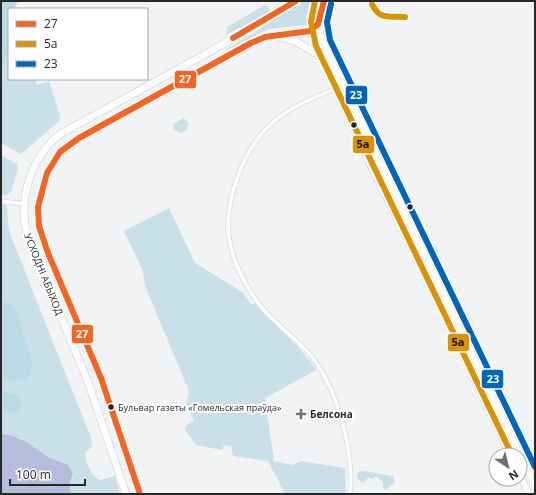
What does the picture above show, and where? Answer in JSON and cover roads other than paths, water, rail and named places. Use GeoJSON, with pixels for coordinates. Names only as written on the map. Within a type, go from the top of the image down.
{"type":"FeatureCollection","features":[{"type":"Feature","properties":{"kind":"main road","name":"УСХОДНІ АБЫХОД"},"geometry":{"type":"LineString","coordinates":[[126,494],[88,382],[27,235],[24,204],[34,167],[39,156],[55,137],[211,51],[296,1]]}},
{"type":"Feature","properties":{"kind":"main road"},"geometry":{"type":"LineString","coordinates":[[315,1],[310,15],[310,31],[319,55],[336,88],[372,169],[429,283],[506,447]]}},
{"type":"Feature","properties":{"kind":"main road"},"geometry":{"type":"LineString","coordinates":[[324,1],[320,11],[318,24],[323,43],[344,84],[535,485]]}},
{"type":"Feature","properties":{"kind":"main road"},"geometry":{"type":"LineString","coordinates":[[310,31],[318,24]]}},
{"type":"Feature","properties":{"kind":"main road","name":"УСХОДНІ АБЫХОД"},"geometry":{"type":"LineString","coordinates":[[140,494],[101,378],[41,235],[38,217],[40,196],[53,162],[68,145],[251,43],[271,36],[310,31]]}},
{"type":"Feature","properties":{"kind":"main road"},"geometry":{"type":"LineString","coordinates":[[271,36],[296,41],[319,55]]}},
{"type":"Feature","properties":{"kind":"main road"},"geometry":{"type":"LineString","coordinates":[[211,51],[217,62]]}},
{"type":"Feature","properties":{"kind":"main road"},"geometry":{"type":"LineString","coordinates":[[336,88],[344,84]]}},
{"type":"Feature","properties":{"kind":"street"},"geometry":{"type":"LineString","coordinates":[[336,88],[284,114],[271,124],[262,135],[250,152],[237,177],[228,227],[232,254],[251,293],[265,311],[310,355],[330,391],[347,441],[351,466],[350,494]]}},
{"type":"Feature","properties":{"kind":"street"},"geometry":{"type":"LineString","coordinates":[[1,201],[24,204]]}},
{"type":"Feature","properties":{"kind":"place","name":"Бульвар газеты «Гомельская праўда»"},"geometry":{"type":"Point","coordinates":[111,407]}},
{"type":"Feature","properties":{"kind":"place","name":"Белсона"},"geometry":{"type":"Point","coordinates":[301,414]}}]}
